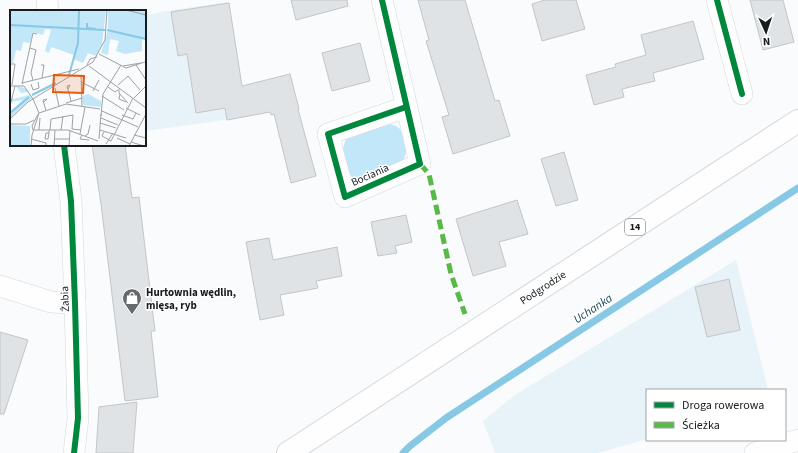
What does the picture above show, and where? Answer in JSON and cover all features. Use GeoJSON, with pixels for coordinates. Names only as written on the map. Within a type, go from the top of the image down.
{"type":"FeatureCollection","features":[{"type":"Feature","properties":{"kind":"main road","name":"Podgrodzie"},"geometry":{"type":"LineString","coordinates":[[288,453],[798,121]]}},
{"type":"Feature","properties":{"kind":"street"},"geometry":{"type":"LineString","coordinates":[[47,0],[48,10]]}},
{"type":"Feature","properties":{"kind":"street","name":"Bociania"},"geometry":{"type":"LineString","coordinates":[[382,0],[420,164],[345,197],[328,134],[406,107]]}},
{"type":"Feature","properties":{"kind":"street"},"geometry":{"type":"LineString","coordinates":[[717,0],[742,94]]}},
{"type":"Feature","properties":{"kind":"street","name":"Żabia"},"geometry":{"type":"LineString","coordinates":[[64,146],[71,201],[75,303],[78,418],[74,453]]}},
{"type":"Feature","properties":{"kind":"street"},"geometry":{"type":"LineString","coordinates":[[0,286],[51,302],[75,303]]}},
{"type":"Feature","properties":{"kind":"street"},"geometry":{"type":"LineString","coordinates":[[755,453],[798,440]]}},
{"type":"Feature","properties":{"kind":"shaded area"},"geometry":{"type":"Polygon","coordinates":[[[228,2],[247,117],[146,131],[146,16],[165,11],[228,2]]]}},
{"type":"Feature","properties":{"kind":"shaded area"},"geometry":{"type":"Polygon","coordinates":[[[384,123],[397,127],[404,136],[406,153],[403,161],[366,178],[362,179],[353,177],[345,167],[344,162],[343,150],[346,140],[356,133],[384,123]]]}},
{"type":"Feature","properties":{"kind":"shaded area"},"geometry":{"type":"Polygon","coordinates":[[[736,260],[768,389],[646,389],[646,439],[598,453],[495,453],[483,421],[515,395],[736,260]]]}},
{"type":"Feature","properties":{"kind":"building"},"geometry":{"type":"Polygon","coordinates":[[[291,0],[347,0],[348,6],[296,20],[291,0]]]}},
{"type":"Feature","properties":{"kind":"building"},"geometry":{"type":"Polygon","coordinates":[[[418,0],[465,0],[495,101],[499,100],[510,136],[453,154],[442,117],[449,115],[426,41],[429,40],[418,0]]]}},
{"type":"Feature","properties":{"kind":"building"},"geometry":{"type":"Polygon","coordinates":[[[545,0],[576,0],[585,29],[542,41],[532,4],[545,0]]]}},
{"type":"Feature","properties":{"kind":"building"},"geometry":{"type":"Polygon","coordinates":[[[750,0],[783,0],[794,42],[763,50],[750,0]]]}},
{"type":"Feature","properties":{"kind":"building"},"geometry":{"type":"Polygon","coordinates":[[[229,3],[242,86],[290,74],[316,176],[291,183],[274,114],[271,115],[270,112],[227,120],[225,108],[196,113],[187,54],[178,56],[171,12],[229,3]]]}},
{"type":"Feature","properties":{"kind":"building"},"geometry":{"type":"Polygon","coordinates":[[[693,21],[704,59],[653,73],[655,81],[622,89],[624,97],[594,105],[586,75],[616,67],[615,64],[646,55],[641,35],[693,21]]]}},
{"type":"Feature","properties":{"kind":"building"},"geometry":{"type":"Polygon","coordinates":[[[360,43],[370,81],[332,91],[322,53],[360,43]]]}},
{"type":"Feature","properties":{"kind":"building"},"geometry":{"type":"Polygon","coordinates":[[[92,146],[125,146],[132,198],[139,197],[155,331],[151,331],[158,397],[125,401],[101,204],[92,146]]]}},
{"type":"Feature","properties":{"kind":"building"},"geometry":{"type":"Polygon","coordinates":[[[564,152],[578,200],[556,206],[541,159],[564,152]]]}},
{"type":"Feature","properties":{"kind":"building"},"geometry":{"type":"Polygon","coordinates":[[[517,200],[528,234],[499,242],[506,266],[473,276],[456,219],[517,200]]]}},
{"type":"Feature","properties":{"kind":"building"},"geometry":{"type":"Polygon","coordinates":[[[406,215],[412,242],[395,246],[397,253],[378,256],[371,222],[406,215]]]}},
{"type":"Feature","properties":{"kind":"building"},"geometry":{"type":"Polygon","coordinates":[[[269,238],[273,260],[337,247],[342,276],[316,281],[318,288],[280,295],[284,315],[260,320],[246,242],[269,238]]]}},
{"type":"Feature","properties":{"kind":"building"},"geometry":{"type":"Polygon","coordinates":[[[729,279],[740,330],[707,337],[695,287],[729,279]]]}},
{"type":"Feature","properties":{"kind":"building"},"geometry":{"type":"Polygon","coordinates":[[[0,332],[28,340],[4,414],[0,414],[0,332]]]}},
{"type":"Feature","properties":{"kind":"building"},"geometry":{"type":"Polygon","coordinates":[[[137,402],[133,453],[96,453],[99,407],[137,402]]]}},
{"type":"Feature","properties":{"kind":"waterway","name":"Uchanka"},"geometry":{"type":"LineString","coordinates":[[403,453],[446,418],[798,188]]}},
{"type":"Feature","properties":{"kind":"marked path"},"geometry":{"type":"LineString","coordinates":[[420,164],[429,174],[451,274],[465,314]]}},
{"type":"Feature","properties":{"kind":"cycle path"},"geometry":{"type":"LineString","coordinates":[[382,0],[420,164],[345,197],[328,134],[406,107]]}},
{"type":"Feature","properties":{"kind":"cycle path"},"geometry":{"type":"LineString","coordinates":[[717,0],[742,94]]}},
{"type":"Feature","properties":{"kind":"cycle path"},"geometry":{"type":"LineString","coordinates":[[64,146],[71,201],[75,303],[78,418],[74,453]]}},
{"type":"Feature","properties":{"kind":"place","name":"Hurtownia wędlin, mięsa, ryb"},"geometry":{"type":"Point","coordinates":[132,315]}}]}
